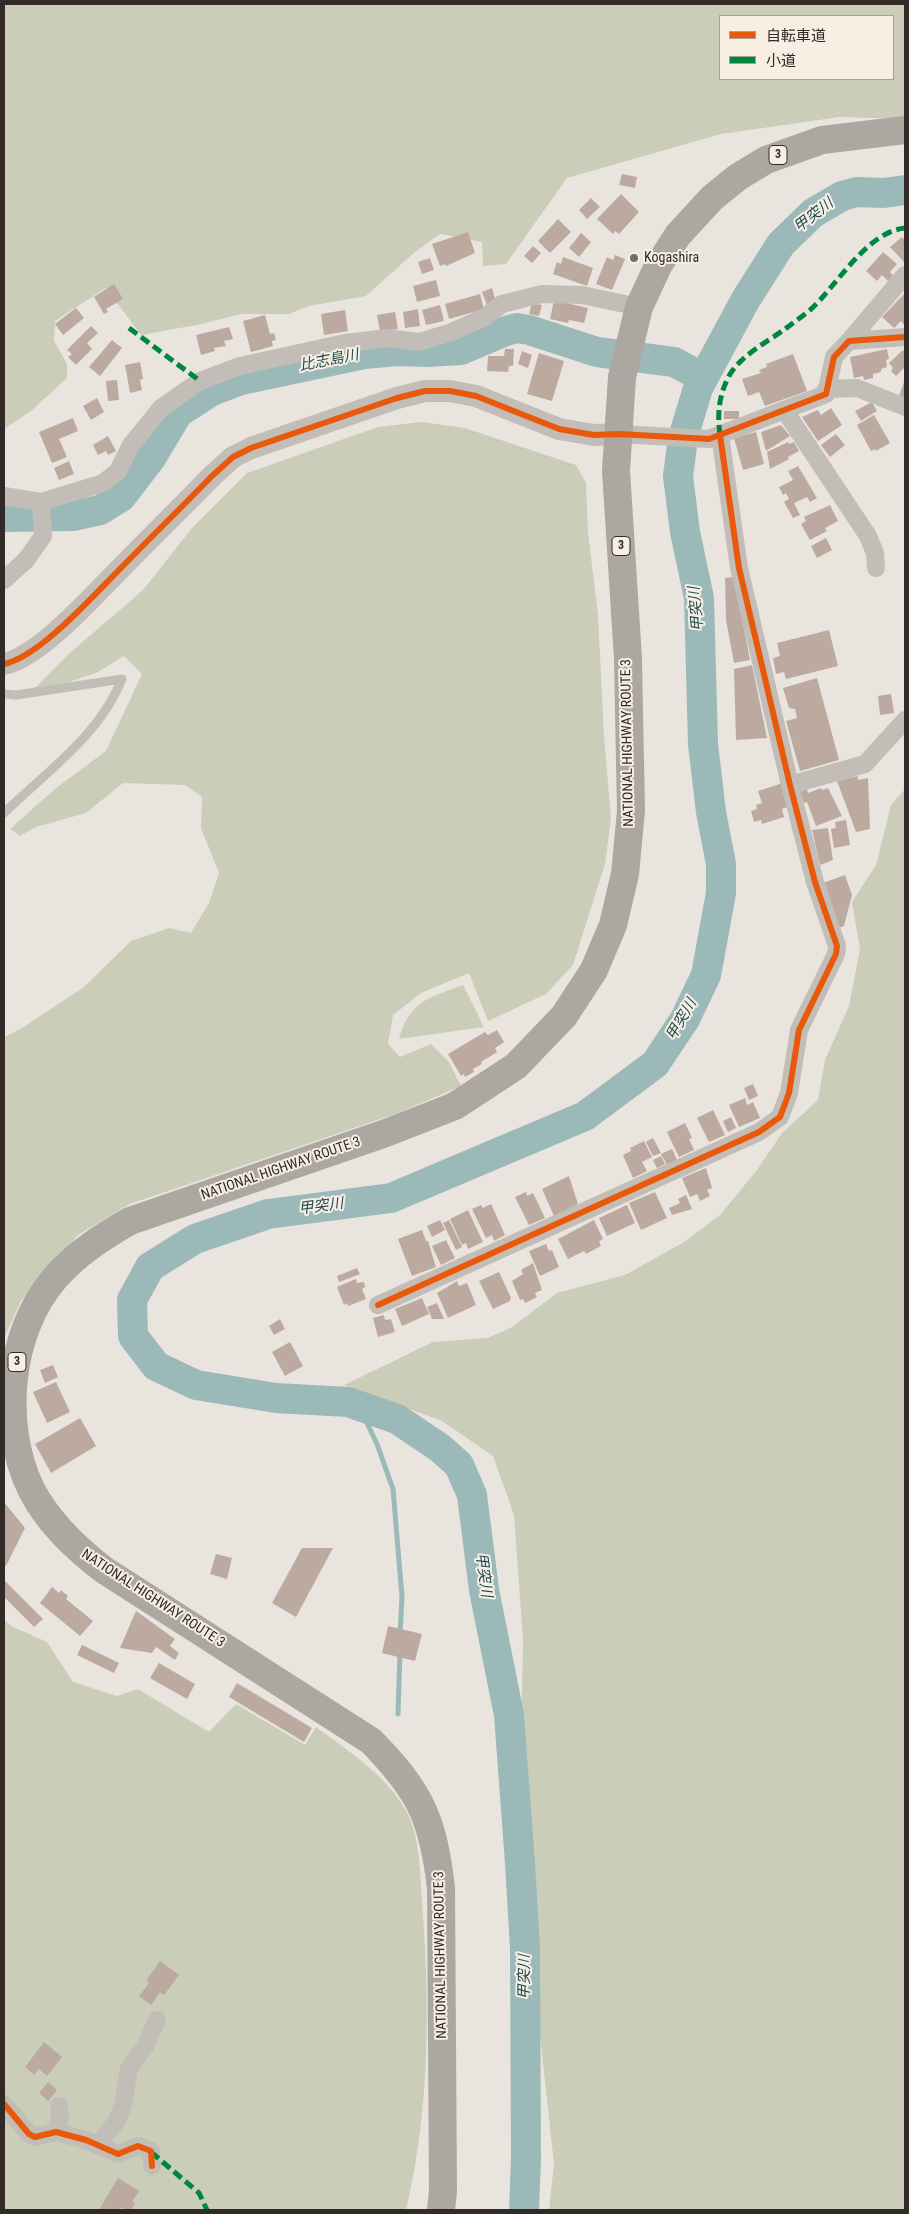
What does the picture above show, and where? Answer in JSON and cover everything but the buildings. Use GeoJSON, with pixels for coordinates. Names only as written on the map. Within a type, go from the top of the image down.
{"type":"FeatureCollection","features":[{"type":"Feature","properties":{"kind":"highway","name":"NATIONAL HIGHWAY ROUTE 3"},"geometry":{"type":"LineString","coordinates":[[441,2210],[443,2191],[441,1888],[438,1856],[431,1828],[418,1798],[400,1770],[371,1740],[104,1570],[74,1547],[50,1519],[31,1488],[20,1462],[13,1430],[13,1379],[29,1320],[55,1278],[91,1243],[130,1221],[386,1133],[455,1106],[492,1083],[541,1042],[564,1016],[589,977],[613,926],[625,874],[632,811],[628,659],[616,471],[629,434],[622,377],[639,307],[658,266],[678,235],[712,198],[738,177],[766,160],[822,140],[905,130]]}},
{"type":"Feature","properties":{"kind":"street"},"geometry":{"type":"LineString","coordinates":[[4,664],[15,662],[40,644],[77,612],[212,476],[233,457],[251,448],[398,398],[425,391],[450,391],[476,396],[559,429],[594,435],[629,434],[714,437],[826,394],[834,357],[905,276]]}},
{"type":"Feature","properties":{"kind":"street"},"geometry":{"type":"LineString","coordinates":[[4,496],[41,502],[103,483],[118,471],[131,445],[161,408],[200,381],[240,366],[345,343],[387,338],[419,342],[485,317],[502,304],[542,294],[582,295],[639,307]]}},
{"type":"Feature","properties":{"kind":"street"},"geometry":{"type":"LineString","coordinates":[[849,341],[905,337]]}},
{"type":"Feature","properties":{"kind":"street"},"geometry":{"type":"LineString","coordinates":[[826,389],[857,388],[905,407]]}},
{"type":"Feature","properties":{"kind":"street"},"geometry":{"type":"LineString","coordinates":[[785,411],[868,536],[875,553],[876,568]]}},
{"type":"Feature","properties":{"kind":"street"},"geometry":{"type":"LineString","coordinates":[[378,1305],[759,1132],[780,1117],[788,1093],[799,1030],[836,954],[837,946],[815,882],[790,785],[739,568],[714,437]]}},
{"type":"Feature","properties":{"kind":"street"},"geometry":{"type":"LineString","coordinates":[[4,580],[26,560],[43,536],[41,502]]}},
{"type":"Feature","properties":{"kind":"street"},"geometry":{"type":"LineString","coordinates":[[790,785],[865,764],[905,720]]}},
{"type":"Feature","properties":{"kind":"street"},"geometry":{"type":"LineString","coordinates":[[98,2145],[117,2121],[123,2105],[130,2069],[146,2045],[157,2020]]}},
{"type":"Feature","properties":{"kind":"street"},"geometry":{"type":"LineString","coordinates":[[4,2104],[29,2134],[35,2137],[56,2132],[98,2145],[118,2154],[138,2146],[151,2151],[152,2166]]}},
{"type":"Feature","properties":{"kind":"street"},"geometry":{"type":"LineString","coordinates":[[56,2132],[60,2115],[59,2106]]}},
{"type":"Feature","properties":{"kind":"lane"},"geometry":{"type":"LineString","coordinates":[[4,694],[16,695],[122,679],[116,694],[95,726],[4,813]]}},
{"type":"Feature","properties":{"kind":"green space"},"geometry":{"type":"Polygon","coordinates":[[[4,4],[905,4],[905,119],[840,117],[721,134],[567,178],[506,264],[483,266],[482,242],[440,234],[415,252],[366,296],[309,306],[289,314],[241,314],[202,324],[141,335],[106,288],[55,321],[54,341],[67,364],[67,378],[31,411],[4,429],[4,4]]]}},
{"type":"Feature","properties":{"kind":"green space"},"geometry":{"type":"Polygon","coordinates":[[[421,422],[465,428],[576,465],[586,483],[588,532],[598,615],[604,736],[611,819],[605,864],[573,965],[546,994],[488,1021],[469,973],[421,993],[393,1015],[388,1044],[400,1057],[431,1044],[449,1062],[461,1086],[398,1113],[130,1204],[78,1235],[21,1301],[4,1338],[4,1037],[22,1028],[84,987],[131,941],[169,928],[191,933],[209,903],[219,873],[201,828],[202,797],[185,785],[123,783],[86,813],[36,827],[20,836],[10,829],[56,788],[106,751],[142,674],[124,656],[98,672],[26,697],[72,651],[143,590],[192,528],[247,473],[378,427],[421,422]]]}},
{"type":"Feature","properties":{"kind":"green space"},"geometry":{"type":"Polygon","coordinates":[[[905,789],[905,2210],[549,2210],[554,2164],[519,1843],[523,1640],[514,1515],[493,1456],[442,1421],[344,1385],[433,1342],[488,1338],[512,1327],[557,1293],[625,1275],[684,1242],[720,1215],[757,1170],[782,1133],[818,1100],[825,1060],[849,1006],[860,949],[852,902],[876,865],[891,805],[905,789]]]}},
{"type":"Feature","properties":{"kind":"green space"},"geometry":{"type":"Polygon","coordinates":[[[463,985],[484,1027],[399,1039],[403,1026],[409,1016],[422,1002],[463,985]]]}},
{"type":"Feature","properties":{"kind":"green space"},"geometry":{"type":"Polygon","coordinates":[[[4,1619],[11,1626],[47,1642],[73,1682],[117,1696],[138,1689],[209,1732],[236,1704],[305,1745],[316,1727],[353,1754],[387,1784],[405,1809],[414,1830],[421,1878],[427,2018],[424,2095],[420,2134],[406,2210],[4,2210],[4,1619]]]}},
{"type":"Feature","properties":{"kind":"waterway","name":"甲突川"},"geometry":{"type":"LineString","coordinates":[[524,2210],[526,2159],[525,1949],[520,1863],[509,1715],[484,1590],[472,1495],[459,1465],[440,1448],[397,1419],[348,1402],[276,1398],[196,1385],[156,1366],[133,1336],[132,1300],[150,1267],[195,1239],[268,1214],[391,1198],[585,1116],[655,1064],[685,1019],[706,975],[721,893],[721,864],[711,812],[703,744],[699,598],[685,532],[678,476],[683,438],[698,388],[746,299],[781,244],[813,213],[842,196],[857,192],[884,193],[905,190]]}},
{"type":"Feature","properties":{"kind":"waterway","name":"比志島川"},"geometry":{"type":"LineString","coordinates":[[4,517],[73,516],[100,510],[121,497],[151,458],[178,413],[212,391],[241,380],[364,354],[397,351],[461,350],[517,328],[529,330],[597,352],[674,362],[702,377]]}},
{"type":"Feature","properties":{"kind":"waterway"},"geometry":{"type":"LineString","coordinates":[[359,1406],[377,1444],[393,1489],[402,1597],[400,1634]]}},
{"type":"Feature","properties":{"kind":"waterway"},"geometry":{"type":"LineString","coordinates":[[398,1714],[400,1652]]}},
{"type":"Feature","properties":{"kind":"marked path"},"geometry":{"type":"LineString","coordinates":[[720,435],[719,412],[721,397],[729,376],[740,362],[809,311],[865,249],[877,239],[905,228]]}},
{"type":"Feature","properties":{"kind":"marked path"},"geometry":{"type":"LineString","coordinates":[[129,328],[200,381]]}},
{"type":"Feature","properties":{"kind":"marked path"},"geometry":{"type":"LineString","coordinates":[[151,2152],[199,2193],[207,2210]]}},
{"type":"Feature","properties":{"kind":"cycle path"},"geometry":{"type":"LineString","coordinates":[[4,664],[18,659],[33,650],[64,625],[212,476],[233,457],[251,448],[397,398],[425,391],[450,391],[476,396],[559,429],[594,435],[619,434],[709,439],[826,394],[834,357],[849,341],[905,337]]}},
{"type":"Feature","properties":{"kind":"cycle path"},"geometry":{"type":"LineString","coordinates":[[378,1305],[759,1132],[780,1117],[789,1093],[799,1030],[836,954],[837,946],[815,882],[739,568],[720,435]]}},
{"type":"Feature","properties":{"kind":"cycle path"},"geometry":{"type":"LineString","coordinates":[[4,2104],[29,2134],[35,2137],[56,2132],[86,2140],[118,2154],[138,2146],[151,2151],[152,2166]]}},
{"type":"Feature","properties":{"kind":"place","name":"Kogashira"},"geometry":{"type":"Point","coordinates":[634,258]}}]}
